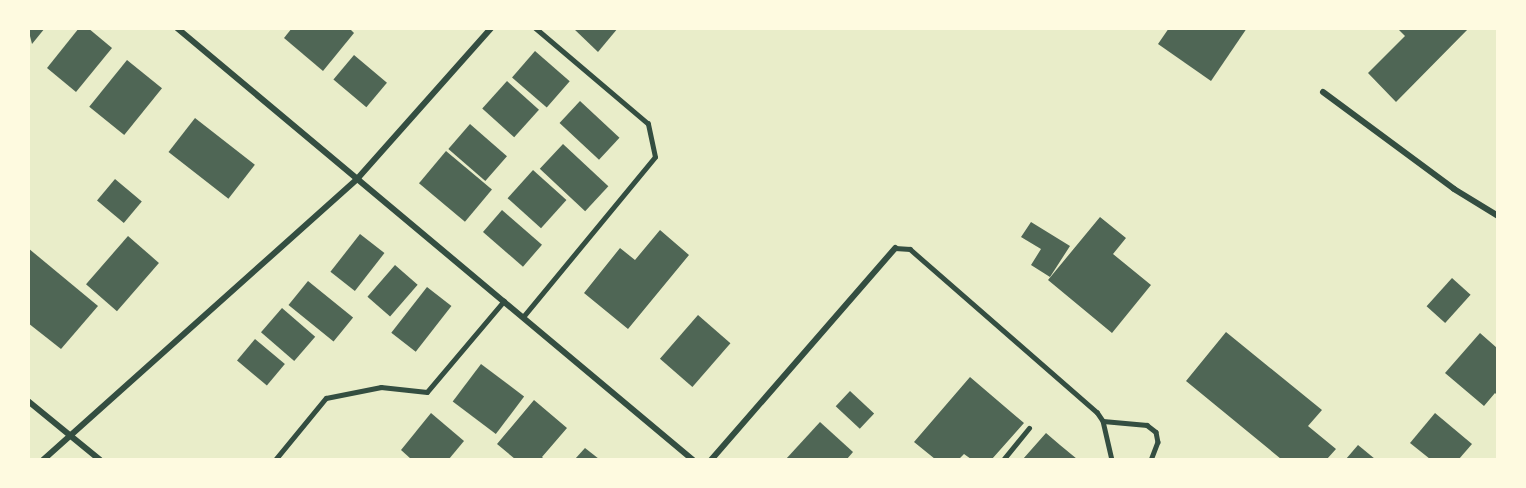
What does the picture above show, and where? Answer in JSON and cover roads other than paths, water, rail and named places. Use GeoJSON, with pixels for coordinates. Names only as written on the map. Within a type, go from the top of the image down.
{"type":"FeatureCollection","features":[{"type":"Feature","properties":{"kind":"street"},"geometry":{"type":"LineString","coordinates":[[177,28],[693,459]]}},
{"type":"Feature","properties":{"kind":"street"},"geometry":{"type":"LineString","coordinates":[[43,459],[358,178],[491,28]]}},
{"type":"Feature","properties":{"kind":"street"},"geometry":{"type":"LineString","coordinates":[[1323,92],[1454,189],[1497,216]]}},
{"type":"Feature","properties":{"kind":"street"},"geometry":{"type":"LineString","coordinates":[[711,459],[895,248]]}},
{"type":"Feature","properties":{"kind":"street"},"geometry":{"type":"LineString","coordinates":[[28,401],[100,459]]}},
{"type":"Feature","properties":{"kind":"lane"},"geometry":{"type":"LineString","coordinates":[[523,317],[655,157],[648,124],[535,28]]}},
{"type":"Feature","properties":{"kind":"lane"},"geometry":{"type":"LineString","coordinates":[[895,248],[910,249],[1103,421],[1112,459]]}},
{"type":"Feature","properties":{"kind":"lane"},"geometry":{"type":"LineString","coordinates":[[275,459],[326,398],[381,387],[427,392],[504,301]]}},
{"type":"Feature","properties":{"kind":"lane"},"geometry":{"type":"LineString","coordinates":[[1103,421],[1147,425],[1156,432],[1158,442],[1151,459]]}},
{"type":"Feature","properties":{"kind":"lane"},"geometry":{"type":"LineString","coordinates":[[1003,459],[1029,428]]}}]}
